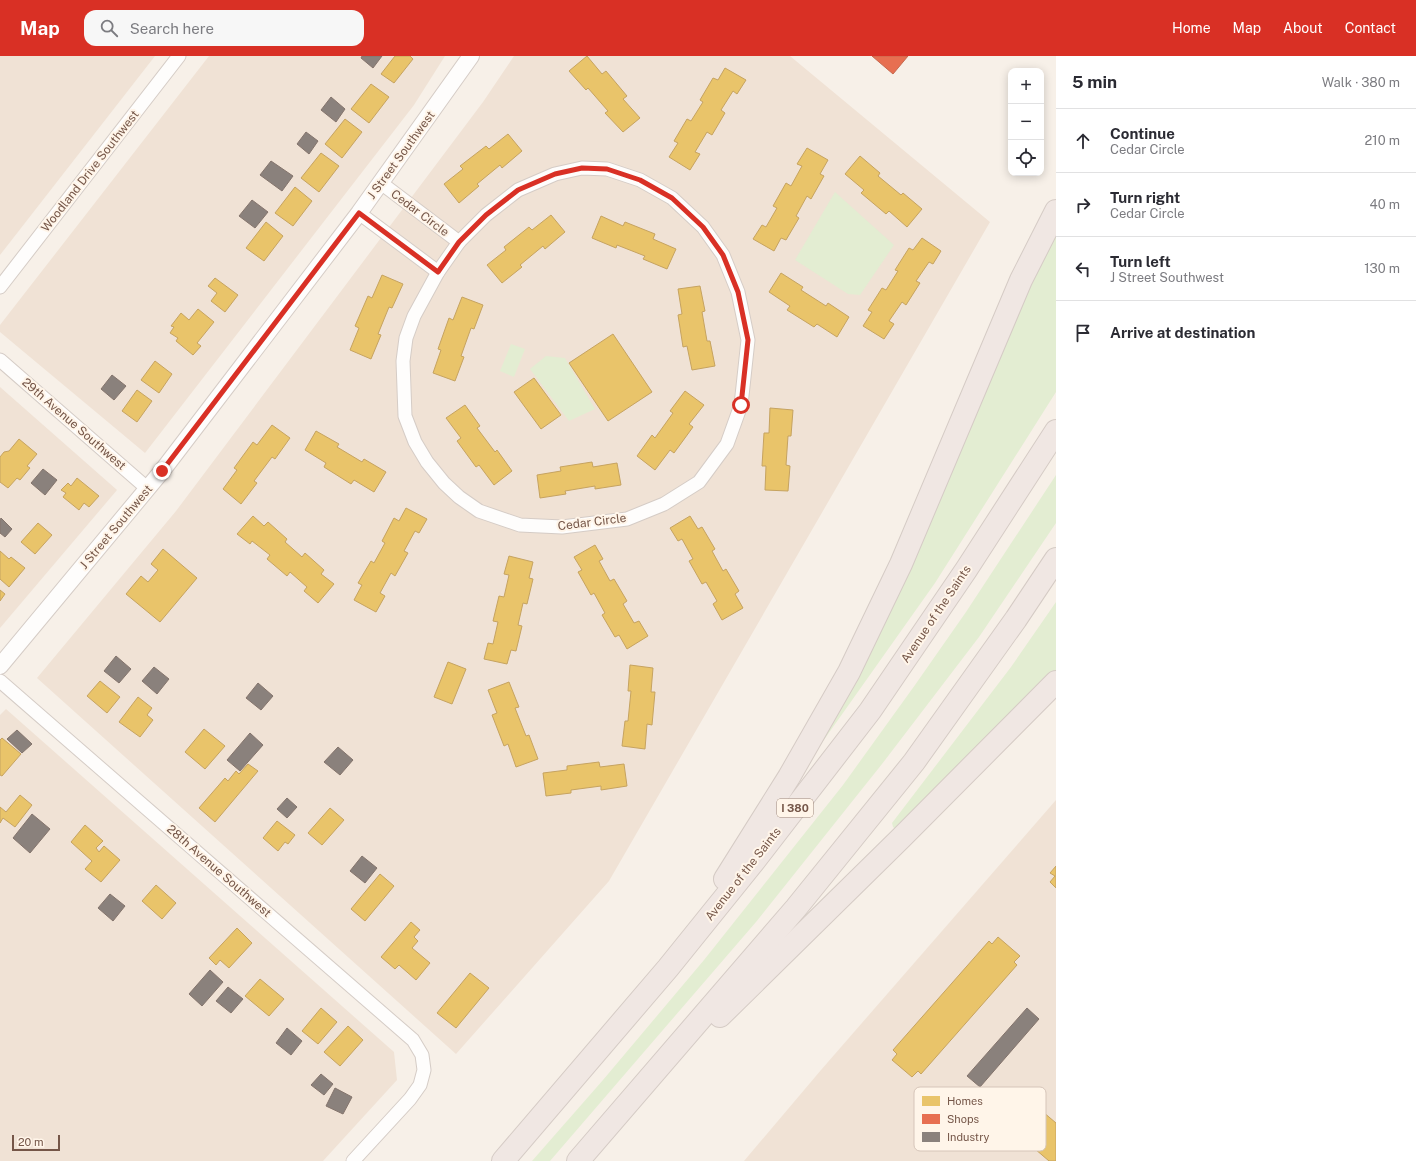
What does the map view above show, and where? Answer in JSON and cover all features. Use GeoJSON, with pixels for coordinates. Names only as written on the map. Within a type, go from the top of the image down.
{"type":"FeatureCollection","features":[{"type":"Feature","properties":{"kind":"highway"},"geometry":{"type":"LineString","coordinates":[[668,968],[789,777],[850,672],[901,564],[1021,280],[1056,211]]}},
{"type":"Feature","properties":{"kind":"highway","name":"Avenue of the Saints"},"geometry":{"type":"LineString","coordinates":[[503,1161],[668,968],[755,860],[870,711],[966,570],[1056,431]]}},
{"type":"Feature","properties":{"kind":"highway"},"geometry":{"type":"LineString","coordinates":[[578,1161],[796,908],[914,762],[1016,619],[1056,559]]}},
{"type":"Feature","properties":{"kind":"highway"},"geometry":{"type":"LineString","coordinates":[[610,1124],[901,838],[1056,682]]}},
{"type":"Feature","properties":{"kind":"street","name":"Woodland Drive Southwest"},"geometry":{"type":"LineString","coordinates":[[0,287],[179,56]]}},
{"type":"Feature","properties":{"kind":"street","name":"J Street Southwest"},"geometry":{"type":"LineString","coordinates":[[0,666],[148,489],[359,213],[471,56]]}},
{"type":"Feature","properties":{"kind":"street","name":"Cedar Circle"},"geometry":{"type":"LineString","coordinates":[[582,168],[607,169],[640,180],[672,198],[703,227],[723,255],[738,292],[748,340],[741,405],[727,444],[699,482],[664,504],[627,518],[562,527],[520,525],[479,511],[459,497],[444,483],[427,462],[415,442],[405,416],[403,362],[406,338],[414,316],[438,272],[459,242],[486,215],[518,190],[555,174],[582,168]]}},
{"type":"Feature","properties":{"kind":"street","name":"Cedar Circle"},"geometry":{"type":"LineString","coordinates":[[381,183],[459,242]]}},
{"type":"Feature","properties":{"kind":"street"},"geometry":{"type":"LineString","coordinates":[[359,213],[438,272]]}},
{"type":"Feature","properties":{"kind":"street","name":"29th Avenue Southwest"},"geometry":{"type":"LineString","coordinates":[[0,360],[148,489]]}},
{"type":"Feature","properties":{"kind":"street","name":"28th Avenue Southwest"},"geometry":{"type":"LineString","coordinates":[[0,681],[413,1040],[422,1055],[424,1070],[420,1085],[410,1099],[353,1161]]}},
{"type":"Feature","properties":{"kind":"shaded area"},"geometry":{"type":"Polygon","coordinates":[[[0,56],[155,56],[0,255],[0,56]]]}},
{"type":"Feature","properties":{"kind":"shaded area"},"geometry":{"type":"Polygon","coordinates":[[[209,56],[445,56],[414,105],[145,453],[0,332],[0,325],[209,56]]]}},
{"type":"Feature","properties":{"kind":"shaded area"},"geometry":{"type":"Polygon","coordinates":[[[514,56],[790,56],[990,222],[609,881],[456,1054],[37,678],[176,511],[483,102],[514,56]]]}},
{"type":"Feature","properties":{"kind":"shaded area"},"geometry":{"type":"Polygon","coordinates":[[[0,387],[117,490],[0,628],[0,387]]]}},
{"type":"Feature","properties":{"kind":"shaded area"},"geometry":{"type":"Polygon","coordinates":[[[6,709],[394,1052],[397,1080],[323,1161],[0,1161],[0,715],[6,709]]]}},
{"type":"Feature","properties":{"kind":"shaded area"},"geometry":{"type":"Polygon","coordinates":[[[1056,800],[1056,1161],[744,1161],[821,1070],[1056,800]]]}},
{"type":"Feature","properties":{"kind":"green space"},"geometry":{"type":"Polygon","coordinates":[[[835,192],[894,245],[860,295],[848,294],[795,260],[835,192]]]}},
{"type":"Feature","properties":{"kind":"green space"},"geometry":{"type":"Polygon","coordinates":[[[1056,235],[1056,392],[935,583],[816,751],[998,359],[1038,269],[1056,235]]]}},
{"type":"Feature","properties":{"kind":"green space"},"geometry":{"type":"Polygon","coordinates":[[[511,344],[525,349],[514,377],[500,371],[511,344]]]}},
{"type":"Feature","properties":{"kind":"green space"},"geometry":{"type":"Polygon","coordinates":[[[546,356],[565,358],[595,409],[569,421],[530,369],[546,356]]]}},
{"type":"Feature","properties":{"kind":"green space"},"geometry":{"type":"Polygon","coordinates":[[[1056,475],[1056,523],[979,637],[882,764],[756,922],[550,1161],[532,1161],[603,1080],[704,960],[843,785],[966,612],[1056,475]]]}},
{"type":"Feature","properties":{"kind":"green space"},"geometry":{"type":"Polygon","coordinates":[[[1056,602],[1056,671],[898,831],[893,827],[892,823],[1011,667],[1056,602]]]}},
{"type":"Feature","properties":{"kind":"building: Homes"},"geometry":{"type":"Polygon","coordinates":[[[395,56],[410,56],[413,59],[394,83],[381,74],[395,56]]]}},
{"type":"Feature","properties":{"kind":"building: Homes"},"geometry":{"type":"Polygon","coordinates":[[[587,56],[602,74],[606,71],[627,96],[623,99],[640,118],[623,132],[605,113],[608,111],[588,88],[586,90],[569,71],[587,56]]]}},
{"type":"Feature","properties":{"kind":"building: Homes"},"geometry":{"type":"Polygon","coordinates":[[[725,68],[746,80],[737,94],[733,91],[721,110],[725,113],[712,135],[707,132],[695,152],[700,154],[690,170],[669,157],[678,143],[674,141],[687,119],[691,121],[703,102],[700,100],[713,78],[718,80],[725,68]]]}},
{"type":"Feature","properties":{"kind":"building: Homes"},"geometry":{"type":"Polygon","coordinates":[[[371,84],[389,97],[369,123],[351,109],[371,84]]]}},
{"type":"Feature","properties":{"kind":"building: Homes"},"geometry":{"type":"Polygon","coordinates":[[[345,119],[362,132],[342,158],[325,144],[345,119]]]}},
{"type":"Feature","properties":{"kind":"building: Homes"},"geometry":{"type":"Polygon","coordinates":[[[508,134],[522,151],[502,168],[500,165],[477,184],[479,186],[459,203],[444,184],[463,169],[460,166],[486,146],[489,149],[508,134]]]}},
{"type":"Feature","properties":{"kind":"building: Homes"},"geometry":{"type":"Polygon","coordinates":[[[807,148],[828,160],[820,174],[824,176],[811,199],[807,196],[796,216],[799,218],[786,240],[781,238],[774,251],[753,239],[762,225],[766,227],[777,208],[773,206],[786,183],[791,186],[802,166],[797,164],[807,148]]]}},
{"type":"Feature","properties":{"kind":"building: Homes"},"geometry":{"type":"Polygon","coordinates":[[[321,153],[339,166],[319,192],[301,178],[321,153]]]}},
{"type":"Feature","properties":{"kind":"building: Homes"},"geometry":{"type":"Polygon","coordinates":[[[860,156],[880,173],[878,176],[901,195],[903,193],[922,209],[907,227],[889,211],[886,214],[861,193],[864,190],[845,174],[860,156]]]}},
{"type":"Feature","properties":{"kind":"building: Homes"},"geometry":{"type":"Polygon","coordinates":[[[295,187],[312,201],[293,226],[275,213],[295,187]]]}},
{"type":"Feature","properties":{"kind":"building: Homes"},"geometry":{"type":"Polygon","coordinates":[[[551,215],[565,232],[545,249],[543,246],[520,265],[522,267],[502,283],[487,265],[506,250],[504,247],[529,227],[532,230],[551,215]]]}},
{"type":"Feature","properties":{"kind":"building: Homes"},"geometry":{"type":"Polygon","coordinates":[[[601,216],[623,226],[625,222],[655,234],[653,239],[676,249],[667,269],[643,259],[645,256],[617,245],[616,248],[592,238],[601,216]]]}},
{"type":"Feature","properties":{"kind":"building: Homes"},"geometry":{"type":"Polygon","coordinates":[[[266,222],[283,236],[264,261],[246,248],[266,222]]]}},
{"type":"Feature","properties":{"kind":"building: Homes"},"geometry":{"type":"Polygon","coordinates":[[[922,238],[941,251],[933,264],[929,262],[916,281],[920,283],[906,305],[902,302],[889,321],[894,324],[884,339],[863,326],[872,312],[868,310],[882,288],[886,290],[898,271],[895,270],[909,248],[913,250],[922,238]]]}},
{"type":"Feature","properties":{"kind":"building: Homes"},"geometry":{"type":"Polygon","coordinates":[[[781,273],[803,287],[801,290],[826,306],[828,303],[849,317],[837,337],[817,324],[814,327],[787,310],[790,306],[769,292],[781,273]]]}},
{"type":"Feature","properties":{"kind":"building: Homes"},"geometry":{"type":"Polygon","coordinates":[[[382,275],[403,284],[392,308],[389,307],[378,334],[381,335],[371,359],[350,350],[359,328],[355,326],[368,296],[372,298],[382,275]]]}},
{"type":"Feature","properties":{"kind":"building: Homes"},"geometry":{"type":"Polygon","coordinates":[[[215,278],[238,295],[225,312],[211,301],[217,293],[208,286],[215,278]]]}},
{"type":"Feature","properties":{"kind":"building: Homes"},"geometry":{"type":"Polygon","coordinates":[[[700,286],[705,311],[702,312],[707,341],[710,341],[715,366],[692,370],[687,346],[683,347],[678,315],[682,314],[678,289],[700,286]]]}},
{"type":"Feature","properties":{"kind":"building: Homes"},"geometry":{"type":"Polygon","coordinates":[[[462,297],[483,305],[474,329],[471,328],[461,356],[464,357],[455,381],[433,373],[441,350],[438,349],[449,318],[453,320],[462,297]]]}},
{"type":"Feature","properties":{"kind":"building: Homes"},"geometry":{"type":"Polygon","coordinates":[[[198,309],[214,322],[197,343],[201,346],[193,355],[176,341],[178,338],[170,333],[174,327],[171,326],[181,313],[189,320],[198,309]]]}},
{"type":"Feature","properties":{"kind":"building: Homes"},"geometry":{"type":"Polygon","coordinates":[[[613,334],[652,392],[608,421],[569,363],[613,334]]]}},
{"type":"Feature","properties":{"kind":"building: Homes"},"geometry":{"type":"Polygon","coordinates":[[[155,361],[172,374],[159,393],[141,380],[155,361]]]}},
{"type":"Feature","properties":{"kind":"building: Homes"},"geometry":{"type":"Polygon","coordinates":[[[534,378],[561,415],[541,429],[514,392],[534,378]]]}},
{"type":"Feature","properties":{"kind":"building: Homes"},"geometry":{"type":"Polygon","coordinates":[[[137,390],[152,401],[137,422],[122,411],[137,390]]]}},
{"type":"Feature","properties":{"kind":"building: Homes"},"geometry":{"type":"Polygon","coordinates":[[[685,391],[704,405],[689,424],[693,427],[674,453],[670,450],[655,470],[637,456],[652,435],[655,438],[673,413],[670,411],[685,391]]]}},
{"type":"Feature","properties":{"kind":"building: Homes"},"geometry":{"type":"Polygon","coordinates":[[[465,405],[480,426],[477,428],[495,452],[497,450],[512,471],[494,485],[479,465],[476,467],[457,441],[461,438],[446,418],[465,405]]]}},
{"type":"Feature","properties":{"kind":"building: Homes"},"geometry":{"type":"Polygon","coordinates":[[[770,408],[793,410],[791,436],[788,436],[786,465],[790,466],[788,491],[765,490],[766,466],[762,466],[764,433],[769,433],[770,408]]]}},
{"type":"Feature","properties":{"kind":"building: Homes"},"geometry":{"type":"Polygon","coordinates":[[[272,425],[290,438],[275,459],[272,457],[254,481],[257,483],[241,504],[223,489],[237,470],[234,468],[253,442],[257,445],[272,425]]]}},
{"type":"Feature","properties":{"kind":"building: Homes"},"geometry":{"type":"Polygon","coordinates":[[[316,431],[339,444],[337,447],[362,462],[364,459],[386,472],[374,492],[354,480],[351,484],[324,467],[326,463],[305,450],[316,431]]]}},
{"type":"Feature","properties":{"kind":"building: Homes"},"geometry":{"type":"Polygon","coordinates":[[[19,439],[37,454],[27,466],[30,468],[20,480],[17,478],[8,488],[0,482],[0,457],[4,452],[9,451],[19,439]]]}},
{"type":"Feature","properties":{"kind":"building: Homes"},"geometry":{"type":"Polygon","coordinates":[[[592,462],[593,467],[617,463],[621,485],[595,489],[595,486],[565,491],[566,494],[540,498],[537,475],[561,471],[560,467],[592,462]]]}},
{"type":"Feature","properties":{"kind":"building: Homes"},"geometry":{"type":"Polygon","coordinates":[[[77,478],[99,496],[89,507],[84,503],[79,510],[63,497],[66,493],[61,490],[68,483],[71,486],[77,478]]]}},
{"type":"Feature","properties":{"kind":"building: Homes"},"geometry":{"type":"Polygon","coordinates":[[[406,508],[427,519],[419,533],[415,531],[404,551],[408,553],[395,576],[391,573],[380,593],[385,596],[376,612],[354,600],[362,585],[358,583],[371,561],[374,563],[385,543],[382,541],[394,518],[399,521],[406,508]]]}},
{"type":"Feature","properties":{"kind":"building: Homes"},"geometry":{"type":"Polygon","coordinates":[[[253,516],[264,526],[268,522],[287,539],[285,542],[302,557],[305,553],[324,570],[321,574],[334,584],[318,603],[304,591],[307,587],[290,572],[287,576],[267,559],[270,555],[252,541],[250,544],[237,534],[253,516]]]}},
{"type":"Feature","properties":{"kind":"building: Homes"},"geometry":{"type":"Polygon","coordinates":[[[690,516],[698,529],[702,527],[715,549],[712,551],[723,571],[726,569],[739,591],[735,594],[743,608],[722,620],[713,604],[717,601],[706,582],[702,584],[689,561],[693,559],[682,539],[678,541],[670,528],[690,516]]]}},
{"type":"Feature","properties":{"kind":"building: Homes"},"geometry":{"type":"Polygon","coordinates":[[[38,523],[52,535],[35,554],[21,542],[38,523]]]}},
{"type":"Feature","properties":{"kind":"building: Homes"},"geometry":{"type":"Polygon","coordinates":[[[595,545],[603,559],[599,561],[610,581],[614,579],[627,601],[623,604],[634,623],[639,621],[648,636],[627,649],[619,635],[615,637],[602,615],[605,613],[594,593],[591,595],[578,572],[582,570],[574,557],[595,545]]]}},
{"type":"Feature","properties":{"kind":"building: Homes"},"geometry":{"type":"Polygon","coordinates":[[[163,549],[197,578],[160,622],[126,594],[141,576],[148,582],[158,570],[151,564],[163,549]]]}},
{"type":"Feature","properties":{"kind":"building: Homes"},"geometry":{"type":"Polygon","coordinates":[[[0,551],[9,559],[11,557],[25,568],[9,587],[0,579],[0,551]]]}},
{"type":"Feature","properties":{"kind":"building: Homes"},"geometry":{"type":"Polygon","coordinates":[[[509,556],[533,562],[529,578],[533,579],[527,604],[523,603],[518,625],[522,626],[516,651],[511,650],[507,664],[484,659],[488,643],[493,644],[498,622],[493,621],[499,596],[504,597],[509,575],[504,574],[509,556]]]}},
{"type":"Feature","properties":{"kind":"building: Homes"},"geometry":{"type":"Polygon","coordinates":[[[0,590],[5,594],[0,601],[0,590]]]}},
{"type":"Feature","properties":{"kind":"building: Homes"},"geometry":{"type":"Polygon","coordinates":[[[448,662],[466,669],[452,704],[434,697],[448,662]]]}},
{"type":"Feature","properties":{"kind":"building: Homes"},"geometry":{"type":"Polygon","coordinates":[[[630,665],[653,668],[651,692],[655,692],[652,725],[647,724],[645,749],[622,746],[625,721],[628,721],[631,691],[628,691],[630,665]]]}},
{"type":"Feature","properties":{"kind":"building: Homes"},"geometry":{"type":"Polygon","coordinates":[[[100,681],[120,697],[107,713],[87,696],[100,681]]]}},
{"type":"Feature","properties":{"kind":"building: Homes"},"geometry":{"type":"Polygon","coordinates":[[[509,682],[519,707],[515,708],[526,736],[529,735],[538,759],[516,767],[508,744],[504,746],[492,715],[497,713],[488,690],[509,682]]]}},
{"type":"Feature","properties":{"kind":"building: Homes"},"geometry":{"type":"Polygon","coordinates":[[[138,697],[152,708],[147,715],[153,720],[140,737],[119,722],[138,697]]]}},
{"type":"Feature","properties":{"kind":"building: Homes"},"geometry":{"type":"Polygon","coordinates":[[[204,729],[225,746],[205,769],[185,752],[204,729]]]}},
{"type":"Feature","properties":{"kind":"building: Homes"},"geometry":{"type":"Polygon","coordinates":[[[2,738],[21,754],[2,776],[0,775],[0,740],[2,738]]]}},
{"type":"Feature","properties":{"kind":"building: Homes"},"geometry":{"type":"Polygon","coordinates":[[[599,762],[600,767],[624,764],[627,786],[601,790],[601,786],[571,790],[571,793],[546,796],[543,773],[567,770],[567,766],[599,762]]]}},
{"type":"Feature","properties":{"kind":"building: Homes"},"geometry":{"type":"Polygon","coordinates":[[[248,764],[258,771],[215,822],[199,808],[225,778],[228,781],[236,771],[239,774],[248,764]]]}},
{"type":"Feature","properties":{"kind":"building: Homes"},"geometry":{"type":"Polygon","coordinates":[[[20,795],[32,805],[15,827],[3,818],[0,823],[0,807],[6,812],[20,795]]]}},
{"type":"Feature","properties":{"kind":"building: Homes"},"geometry":{"type":"Polygon","coordinates":[[[330,808],[344,820],[322,845],[308,833],[330,808]]]}},
{"type":"Feature","properties":{"kind":"building: Homes"},"geometry":{"type":"Polygon","coordinates":[[[277,821],[295,835],[288,844],[285,842],[278,851],[263,838],[277,821]]]}},
{"type":"Feature","properties":{"kind":"building: Homes"},"geometry":{"type":"Polygon","coordinates":[[[85,825],[103,841],[96,848],[99,852],[104,846],[120,860],[101,882],[85,869],[92,861],[71,842],[85,825]]]}},
{"type":"Feature","properties":{"kind":"building: Homes"},"geometry":{"type":"Polygon","coordinates":[[[1056,866],[1056,888],[1050,882],[1055,876],[1050,873],[1056,866]]]}},
{"type":"Feature","properties":{"kind":"building: Homes"},"geometry":{"type":"Polygon","coordinates":[[[380,874],[394,886],[365,921],[351,909],[380,874]]]}},
{"type":"Feature","properties":{"kind":"building: Homes"},"geometry":{"type":"Polygon","coordinates":[[[156,885],[176,903],[162,919],[142,901],[156,885]]]}},
{"type":"Feature","properties":{"kind":"building: Homes"},"geometry":{"type":"Polygon","coordinates":[[[411,922],[420,930],[414,937],[418,941],[412,948],[430,963],[416,980],[399,965],[395,969],[381,957],[411,922]]]}},
{"type":"Feature","properties":{"kind":"building: Homes"},"geometry":{"type":"Polygon","coordinates":[[[237,928],[252,943],[229,968],[220,960],[216,965],[209,958],[237,928]]]}},
{"type":"Feature","properties":{"kind":"building: Homes"},"geometry":{"type":"Polygon","coordinates":[[[998,937],[1020,956],[1014,962],[1017,965],[921,1074],[918,1071],[912,1077],[892,1060],[897,1054],[893,1050],[989,941],[992,944],[998,937]]]}},
{"type":"Feature","properties":{"kind":"building: Homes"},"geometry":{"type":"Polygon","coordinates":[[[470,973],[489,988],[456,1028],[437,1013],[470,973]]]}},
{"type":"Feature","properties":{"kind":"building: Homes"},"geometry":{"type":"Polygon","coordinates":[[[260,979],[284,999],[269,1016],[245,996],[260,979]]]}},
{"type":"Feature","properties":{"kind":"building: Homes"},"geometry":{"type":"Polygon","coordinates":[[[321,1008],[337,1022],[318,1044],[302,1031],[321,1008]]]}},
{"type":"Feature","properties":{"kind":"building: Homes"},"geometry":{"type":"Polygon","coordinates":[[[348,1026],[363,1040],[340,1066],[324,1052],[348,1026]]]}},
{"type":"Feature","properties":{"kind":"building: Homes"},"geometry":{"type":"Polygon","coordinates":[[[1046,1114],[1056,1123],[1056,1161],[1049,1161],[1037,1151],[1046,1151],[1046,1114]]]}},
{"type":"Feature","properties":{"kind":"building: Shops"},"geometry":{"type":"Polygon","coordinates":[[[872,56],[908,56],[893,74],[872,56]]]}},
{"type":"Feature","properties":{"kind":"building: Industry"},"geometry":{"type":"Polygon","coordinates":[[[362,56],[382,56],[373,68],[361,58],[362,56]]]}},
{"type":"Feature","properties":{"kind":"building: Industry"},"geometry":{"type":"Polygon","coordinates":[[[331,97],[345,109],[336,122],[321,110],[331,97]]]}},
{"type":"Feature","properties":{"kind":"building: Industry"},"geometry":{"type":"Polygon","coordinates":[[[306,132],[318,141],[309,154],[297,144],[306,132]]]}},
{"type":"Feature","properties":{"kind":"building: Industry"},"geometry":{"type":"Polygon","coordinates":[[[271,161],[293,176],[282,191],[260,175],[271,161]]]}},
{"type":"Feature","properties":{"kind":"building: Industry"},"geometry":{"type":"Polygon","coordinates":[[[252,200],[268,212],[255,228],[239,216],[252,200]]]}},
{"type":"Feature","properties":{"kind":"building: Industry"},"geometry":{"type":"Polygon","coordinates":[[[112,375],[126,386],[114,400],[101,389],[112,375]]]}},
{"type":"Feature","properties":{"kind":"building: Industry"},"geometry":{"type":"Polygon","coordinates":[[[43,469],[57,480],[45,495],[31,483],[43,469]]]}},
{"type":"Feature","properties":{"kind":"building: Industry"},"geometry":{"type":"Polygon","coordinates":[[[1,518],[12,529],[5,537],[0,533],[1,518]]]}},
{"type":"Feature","properties":{"kind":"building: Industry"},"geometry":{"type":"Polygon","coordinates":[[[116,656],[131,669],[119,683],[104,671],[116,656]]]}},
{"type":"Feature","properties":{"kind":"building: Industry"},"geometry":{"type":"Polygon","coordinates":[[[154,667],[169,679],[157,694],[142,681],[154,667]]]}},
{"type":"Feature","properties":{"kind":"building: Industry"},"geometry":{"type":"Polygon","coordinates":[[[258,683],[273,696],[261,710],[246,698],[258,683]]]}},
{"type":"Feature","properties":{"kind":"building: Industry"},"geometry":{"type":"Polygon","coordinates":[[[17,730],[32,744],[22,753],[7,739],[17,730]]]}},
{"type":"Feature","properties":{"kind":"building: Industry"},"geometry":{"type":"Polygon","coordinates":[[[250,733],[263,745],[240,771],[227,760],[250,733]]]}},
{"type":"Feature","properties":{"kind":"building: Industry"},"geometry":{"type":"Polygon","coordinates":[[[338,747],[353,760],[340,775],[324,762],[338,747]]]}},
{"type":"Feature","properties":{"kind":"building: Industry"},"geometry":{"type":"Polygon","coordinates":[[[287,798],[297,807],[287,818],[277,809],[287,798]]]}},
{"type":"Feature","properties":{"kind":"building: Industry"},"geometry":{"type":"Polygon","coordinates":[[[32,814],[50,829],[30,853],[13,838],[32,814]]]}},
{"type":"Feature","properties":{"kind":"building: Industry"},"geometry":{"type":"Polygon","coordinates":[[[362,856],[377,868],[365,883],[350,871],[362,856]]]}},
{"type":"Feature","properties":{"kind":"building: Industry"},"geometry":{"type":"Polygon","coordinates":[[[110,894],[125,906],[113,921],[98,908],[110,894]]]}},
{"type":"Feature","properties":{"kind":"building: Industry"},"geometry":{"type":"Polygon","coordinates":[[[210,970],[223,982],[202,1006],[189,994],[210,970]]]}},
{"type":"Feature","properties":{"kind":"building: Industry"},"geometry":{"type":"Polygon","coordinates":[[[228,987],[243,999],[231,1013],[216,1001],[228,987]]]}},
{"type":"Feature","properties":{"kind":"building: Industry"},"geometry":{"type":"Polygon","coordinates":[[[1027,1008],[1039,1019],[980,1087],[967,1076],[1027,1008]]]}},
{"type":"Feature","properties":{"kind":"building: Industry"},"geometry":{"type":"Polygon","coordinates":[[[287,1028],[302,1041],[291,1055],[276,1043],[287,1028]]]}},
{"type":"Feature","properties":{"kind":"building: Industry"},"geometry":{"type":"Polygon","coordinates":[[[321,1074],[333,1084],[324,1095],[311,1085],[321,1074]]]}},
{"type":"Feature","properties":{"kind":"building: Industry"},"geometry":{"type":"Polygon","coordinates":[[[335,1088],[352,1097],[343,1114],[326,1106],[335,1088]]]}},
{"type":"Feature","properties":{"kind":"route"},"geometry":{"type":"LineString","coordinates":[[162,471],[359,213],[438,272],[459,242],[486,215],[518,190],[555,174],[582,168],[607,169],[640,180],[672,198],[703,227],[723,255],[738,292],[748,340],[741,405]]}}]}
